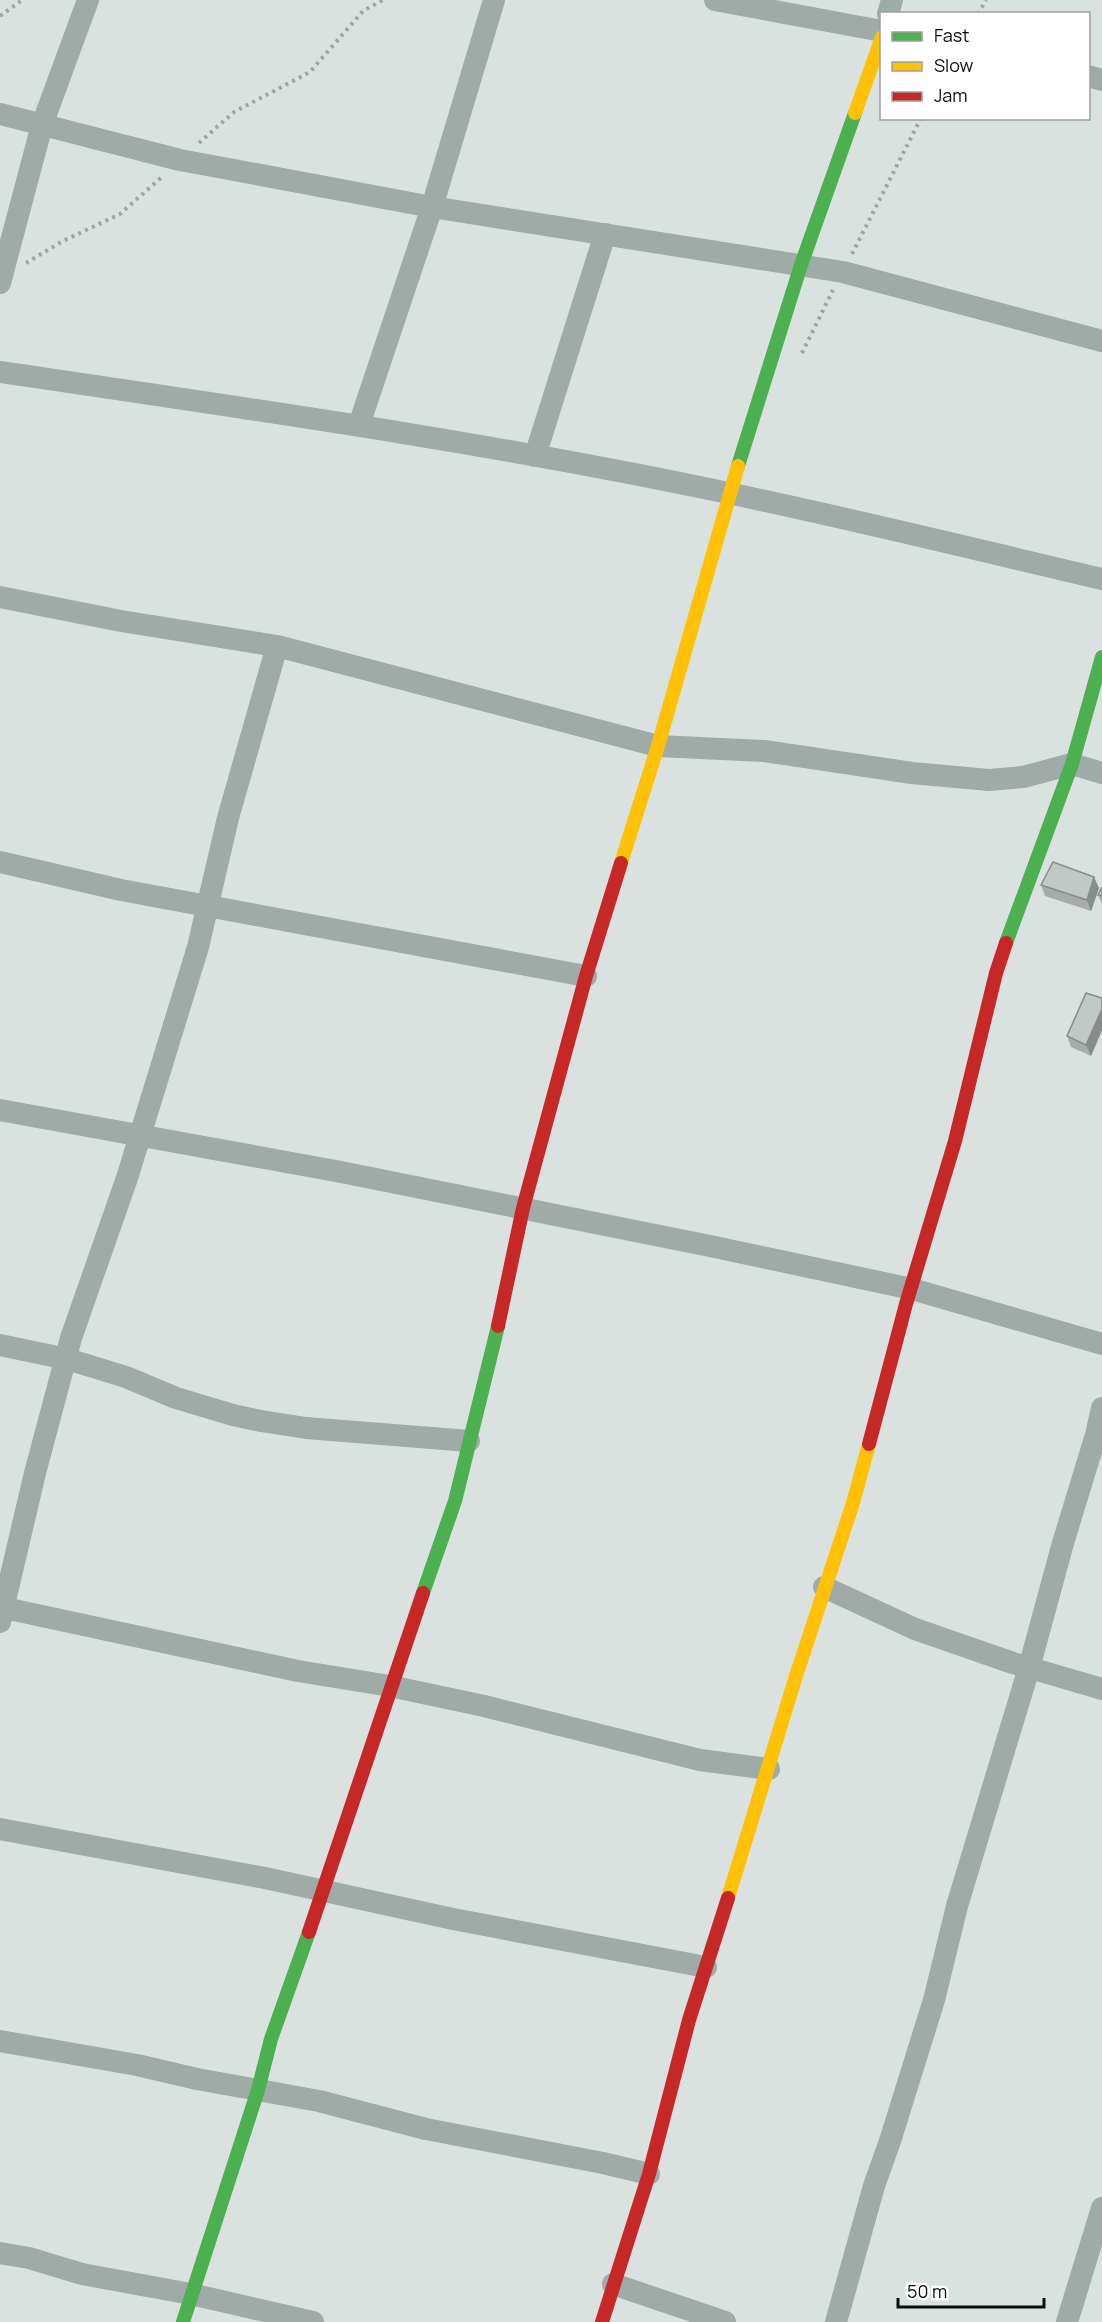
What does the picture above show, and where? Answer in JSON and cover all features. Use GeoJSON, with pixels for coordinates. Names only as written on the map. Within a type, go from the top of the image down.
{"type":"FeatureCollection","features":[{"type":"Feature","properties":{"kind":"street"},"geometry":{"type":"LineString","coordinates":[[0,283],[42,125],[88,0]]}},
{"type":"Feature","properties":{"kind":"street"},"geometry":{"type":"LineString","coordinates":[[359,425],[432,207],[494,0]]}},
{"type":"Feature","properties":{"kind":"street"},"geometry":{"type":"LineString","coordinates":[[715,0],[880,31]]}},
{"type":"Feature","properties":{"kind":"street"},"geometry":{"type":"LineString","coordinates":[[183,2322],[258,2090],[271,2039],[324,1890],[390,1686],[449,1521],[506,1293],[523,1208],[586,976],[658,746],[729,493],[801,265],[880,43]]}},
{"type":"Feature","properties":{"kind":"street"},"geometry":{"type":"LineString","coordinates":[[0,114],[180,160],[432,207],[843,272],[1102,341]]}},
{"type":"Feature","properties":{"kind":"street"},"geometry":{"type":"LineString","coordinates":[[535,456],[605,234]]}},
{"type":"Feature","properties":{"kind":"street"},"geometry":{"type":"LineString","coordinates":[[0,372],[359,425],[535,456],[729,493],[1102,579]]}},
{"type":"Feature","properties":{"kind":"street"},"geometry":{"type":"LineString","coordinates":[[0,597],[121,621],[277,646],[658,746],[764,751],[912,773],[989,780],[1023,777],[1072,764],[1102,773]]}},
{"type":"Feature","properties":{"kind":"street"},"geometry":{"type":"LineString","coordinates":[[277,646],[228,819],[198,947],[127,1178],[80,1309],[35,1473],[1,1612],[298,1671],[390,1686],[494,1708],[700,1760],[769,1769]]}},
{"type":"Feature","properties":{"kind":"street"},"geometry":{"type":"LineString","coordinates":[[602,2322],[648,2174],[689,2020],[824,1587],[840,1547],[853,1503],[952,1151],[996,974],[1012,921],[1072,764],[1102,657]]}},
{"type":"Feature","properties":{"kind":"street"},"geometry":{"type":"LineString","coordinates":[[0,862],[121,890],[207,904],[586,976]]}},
{"type":"Feature","properties":{"kind":"street"},"geometry":{"type":"LineString","coordinates":[[0,1110],[353,1174],[912,1289],[1102,1344]]}},
{"type":"Feature","properties":{"kind":"street"},"geometry":{"type":"LineString","coordinates":[[0,1345],[67,1359],[126,1377],[176,1398],[252,1419],[306,1428],[469,1441]]}},
{"type":"Feature","properties":{"kind":"street"},"geometry":{"type":"LineString","coordinates":[[836,2322],[874,2186],[934,2000],[957,1906],[1029,1668],[1102,1408]]}},
{"type":"Feature","properties":{"kind":"street"},"geometry":{"type":"LineString","coordinates":[[824,1587],[915,1629],[1029,1668],[1102,1689]]}},
{"type":"Feature","properties":{"kind":"street"},"geometry":{"type":"LineString","coordinates":[[0,1829],[324,1890],[453,1919],[706,1967]]}},
{"type":"Feature","properties":{"kind":"street"},"geometry":{"type":"LineString","coordinates":[[0,2041],[319,2101],[426,2129],[603,2163],[648,2174]]}},
{"type":"Feature","properties":{"kind":"street"},"geometry":{"type":"LineString","coordinates":[[1067,2322],[1102,2208]]}},
{"type":"Feature","properties":{"kind":"street"},"geometry":{"type":"LineString","coordinates":[[0,2253],[29,2258],[82,2274],[191,2294],[313,2322]]}},
{"type":"Feature","properties":{"kind":"street"},"geometry":{"type":"LineString","coordinates":[[613,2284],[724,2322]]}},
{"type":"Feature","properties":{"kind":"path"},"geometry":{"type":"LineString","coordinates":[[0,16],[22,0]]}},
{"type":"Feature","properties":{"kind":"building"},"geometry":{"type":"Polygon","coordinates":[[[1053,862],[1094,877],[1087,900],[1041,885],[1053,862]]]}},
{"type":"Feature","properties":{"kind":"building"},"geometry":{"type":"Polygon","coordinates":[[[1086,993],[1102,998],[1102,1009],[1086,1045],[1067,1036],[1086,993]]]}},
{"type":"Feature","properties":{"kind":"traffic: fast"},"geometry":{"type":"LineString","coordinates":[[738,466],[801,265],[855,113]]}},
{"type":"Feature","properties":{"kind":"traffic: fast"},"geometry":{"type":"LineString","coordinates":[[1006,943],[1072,764],[1102,657]]}},
{"type":"Feature","properties":{"kind":"traffic: fast"},"geometry":{"type":"LineString","coordinates":[[423,1593],[455,1501],[498,1326]]}},
{"type":"Feature","properties":{"kind":"traffic: fast"},"geometry":{"type":"LineString","coordinates":[[183,2322],[258,2090],[271,2039],[309,1932]]}},
{"type":"Feature","properties":{"kind":"traffic: slow"},"geometry":{"type":"LineString","coordinates":[[855,113],[880,43]]}},
{"type":"Feature","properties":{"kind":"traffic: slow"},"geometry":{"type":"LineString","coordinates":[[621,863],[658,746],[738,466]]}},
{"type":"Feature","properties":{"kind":"traffic: slow"},"geometry":{"type":"LineString","coordinates":[[728,1898],[796,1676],[853,1503],[869,1444]]}},
{"type":"Feature","properties":{"kind":"traffic: jam"},"geometry":{"type":"LineString","coordinates":[[498,1326],[523,1208],[586,976],[621,863]]}},
{"type":"Feature","properties":{"kind":"traffic: jam"},"geometry":{"type":"LineString","coordinates":[[869,1444],[906,1304],[955,1141],[996,973],[1006,943]]}},
{"type":"Feature","properties":{"kind":"traffic: jam"},"geometry":{"type":"LineString","coordinates":[[309,1932],[423,1593]]}},
{"type":"Feature","properties":{"kind":"traffic: jam"},"geometry":{"type":"LineString","coordinates":[[602,2322],[649,2174],[689,2020],[728,1898]]}}]}
